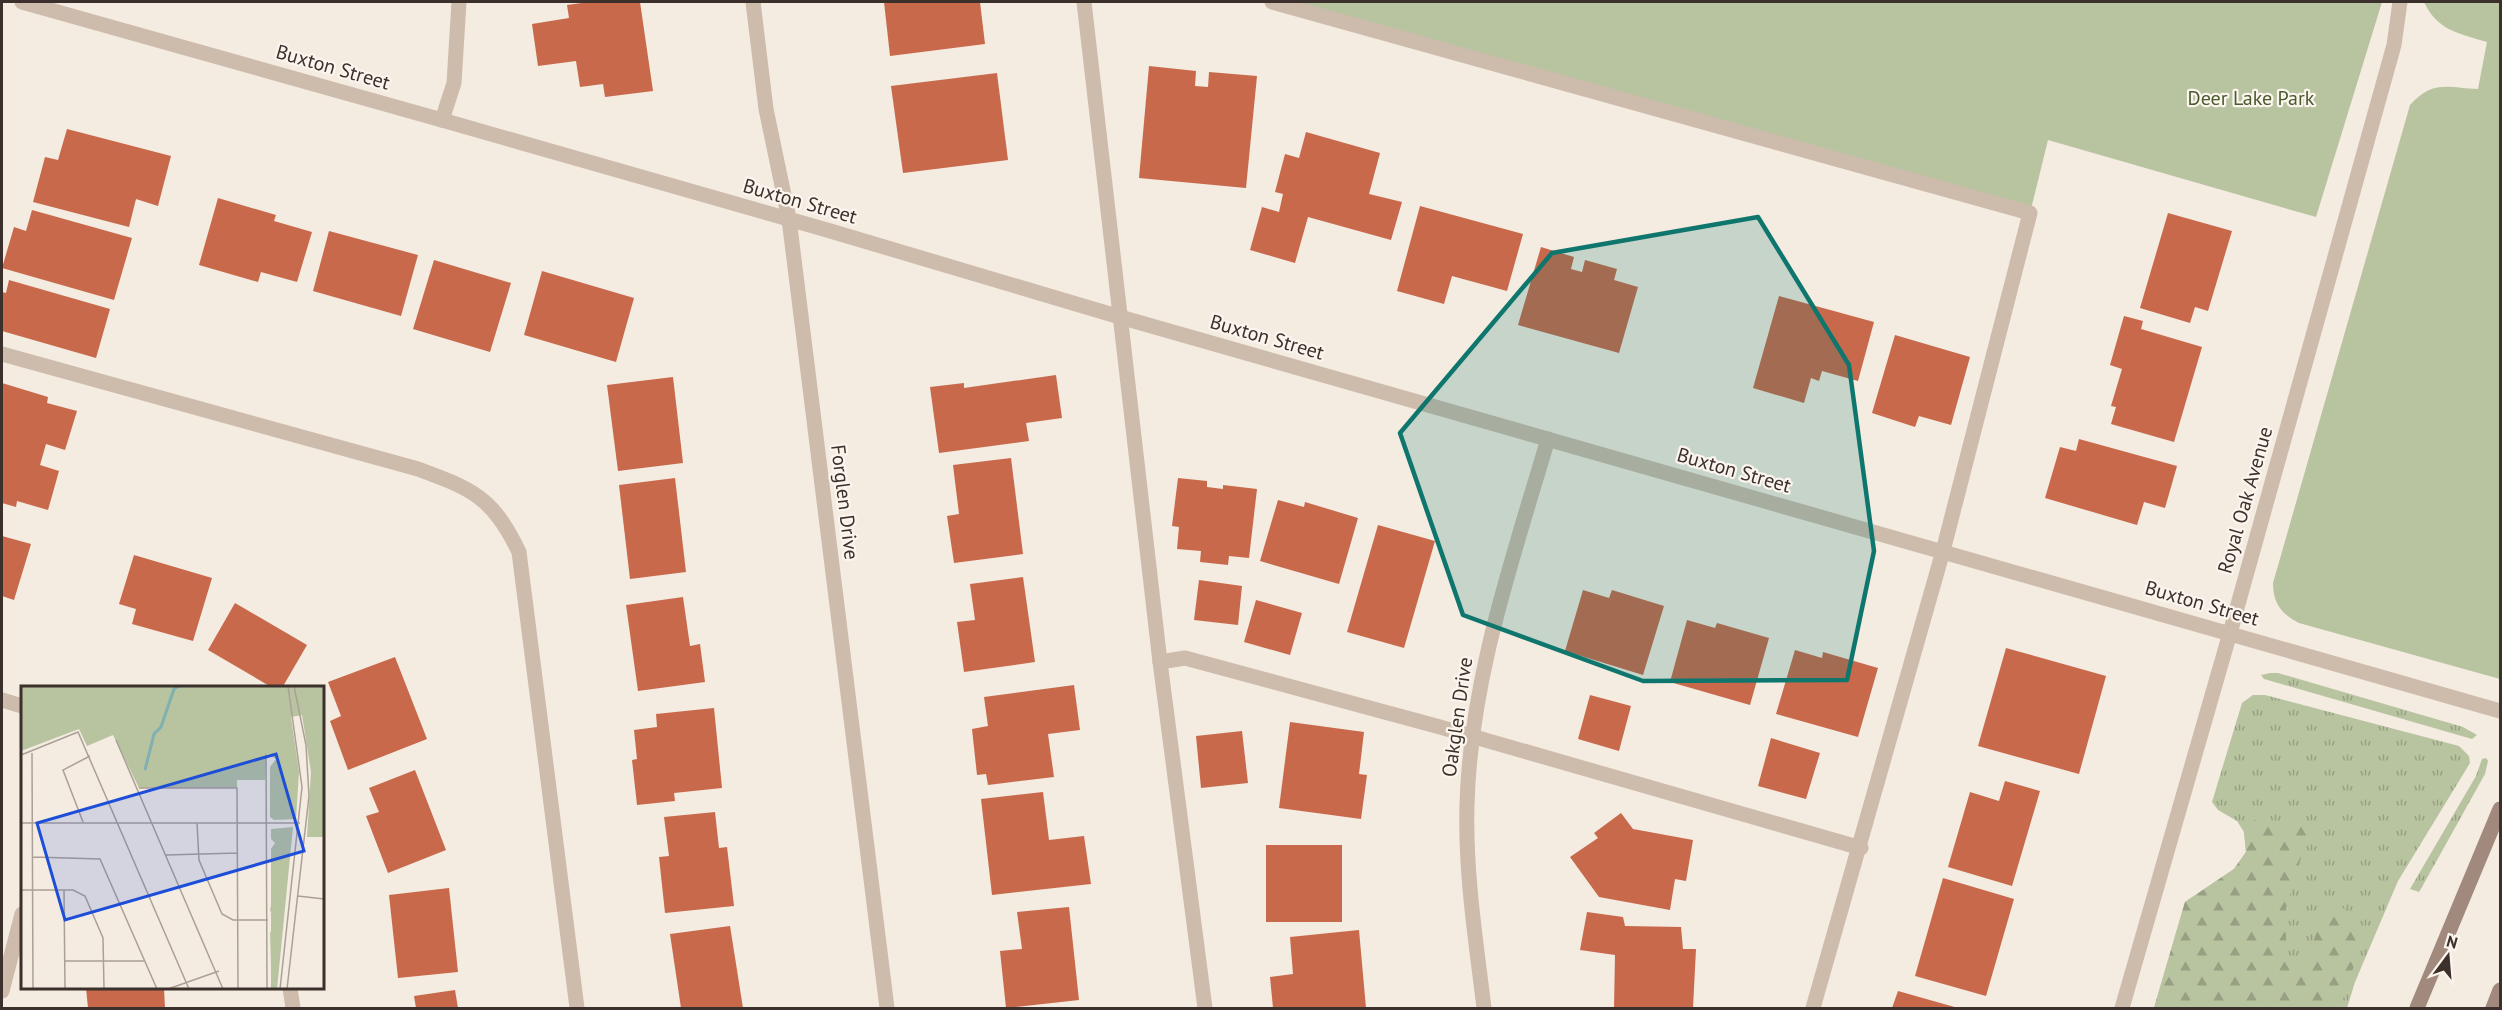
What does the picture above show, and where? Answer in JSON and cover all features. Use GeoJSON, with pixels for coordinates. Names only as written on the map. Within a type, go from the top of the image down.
{"type":"FeatureCollection","features":[{"type":"Feature","properties":{"kind":"main road"},"geometry":{"type":"LineString","coordinates":[[2417,1008],[2500,809]]}},
{"type":"Feature","properties":{"kind":"main road"},"geometry":{"type":"LineString","coordinates":[[2493,1008],[2500,990]]}},
{"type":"Feature","properties":{"kind":"street","name":"Buxton Street"},"geometry":{"type":"LineString","coordinates":[[22,2],[789,219],[1120,318],[2500,711]]}},
{"type":"Feature","properties":{"kind":"street"},"geometry":{"type":"LineString","coordinates":[[442,120],[454,83],[459,2]]}},
{"type":"Feature","properties":{"kind":"street","name":"Forglen Drive"},"geometry":{"type":"LineString","coordinates":[[753,2],[766,109],[789,219],[887,1008]]}},
{"type":"Feature","properties":{"kind":"street"},"geometry":{"type":"LineString","coordinates":[[1084,2],[1160,662],[1204,1008]]}},
{"type":"Feature","properties":{"kind":"street"},"geometry":{"type":"LineString","coordinates":[[1272,2],[2030,213],[1944,551],[1861,848],[1813,1008]]}},
{"type":"Feature","properties":{"kind":"street","name":"Royal Oak Avenue"},"geometry":{"type":"LineString","coordinates":[[2122,1008],[2230,633],[2394,45],[2400,2]]}},
{"type":"Feature","properties":{"kind":"street"},"geometry":{"type":"LineString","coordinates":[[2,354],[418,469],[476,494],[493,508],[506,525],[519,552],[577,1008]]}},
{"type":"Feature","properties":{"kind":"street","name":"Oakglen Drive"},"geometry":{"type":"LineString","coordinates":[[1484,1008],[1466,843],[1472,736],[1490,644],[1548,439]]}},
{"type":"Feature","properties":{"kind":"street"},"geometry":{"type":"LineString","coordinates":[[1160,662],[1185,658],[1472,736],[1861,848]]}},
{"type":"Feature","properties":{"kind":"street"},"geometry":{"type":"LineString","coordinates":[[2,700],[21,706]]}},
{"type":"Feature","properties":{"kind":"street"},"geometry":{"type":"LineString","coordinates":[[2,991],[21,918]]}},
{"type":"Feature","properties":{"kind":"street"},"geometry":{"type":"LineString","coordinates":[[290,989],[293,1008]]}},
{"type":"Feature","properties":{"kind":"highlighted area"},"geometry":{"type":"Polygon","coordinates":[[[1758,217],[1849,365],[1874,551],[1847,680],[1643,681],[1463,615],[1400,433],[1552,253],[1758,217]]]}},
{"type":"Feature","properties":{"kind":"green space","name":"Deer Lake Park"},"geometry":{"type":"Polygon","coordinates":[[[1272,2],[2382,2],[2316,217],[2048,140],[2030,213],[1272,2]]]}},
{"type":"Feature","properties":{"kind":"green space"},"geometry":{"type":"Polygon","coordinates":[[[2424,2],[2500,2],[2500,679],[2299,623],[2280,607],[2273,590],[2273,583],[2410,105],[2426,91],[2434,88],[2478,89],[2487,42],[2450,30],[2442,25],[2424,2]]]}},
{"type":"Feature","properties":{"kind":"green space"},"geometry":{"type":"Polygon","coordinates":[[[2278,673],[2463,727],[2477,735],[2472,739],[2264,679],[2261,675],[2278,673]]]}},
{"type":"Feature","properties":{"kind":"green space"},"geometry":{"type":"Polygon","coordinates":[[[2253,695],[2265,695],[2459,746],[2469,756],[2470,763],[2398,881],[2355,982],[2347,1008],[2154,1008],[2185,902],[2234,869],[2246,852],[2244,832],[2237,821],[2218,810],[2212,802],[2242,703],[2253,695]]]}},
{"type":"Feature","properties":{"kind":"green space"},"geometry":{"type":"Polygon","coordinates":[[[2486,758],[2488,761],[2485,774],[2422,887],[2419,892],[2410,889],[2476,776],[2482,759],[2486,758]]]}},
{"type":"Feature","properties":{"kind":"green space"},"geometry":{"type":"Polygon","coordinates":[[[2254,820],[2297,822],[2306,827],[2307,838],[2286,908],[2286,957],[2305,962],[2318,958],[2315,943],[2316,916],[2331,906],[2346,909],[2364,935],[2340,1008],[2154,1008],[2185,902],[2234,869],[2246,852],[2244,832],[2254,820]]]}},
{"type":"Feature","properties":{"kind":"building"},"geometry":{"type":"Polygon","coordinates":[[[589,2],[640,2],[653,91],[605,97],[603,84],[580,87],[576,61],[538,66],[532,24],[569,18],[567,5],[589,2]]]}},
{"type":"Feature","properties":{"kind":"building"},"geometry":{"type":"Polygon","coordinates":[[[884,2],[980,2],[985,44],[890,56],[884,2]]]}},
{"type":"Feature","properties":{"kind":"building"},"geometry":{"type":"Polygon","coordinates":[[[1149,66],[1196,71],[1195,86],[1208,87],[1209,72],[1257,76],[1246,188],[1139,178],[1149,66]]]}},
{"type":"Feature","properties":{"kind":"building"},"geometry":{"type":"Polygon","coordinates":[[[997,73],[1008,160],[903,173],[891,86],[997,73]]]}},
{"type":"Feature","properties":{"kind":"building"},"geometry":{"type":"Polygon","coordinates":[[[67,129],[171,156],[158,206],[136,199],[129,227],[33,202],[45,157],[58,160],[67,129]]]}},
{"type":"Feature","properties":{"kind":"building"},"geometry":{"type":"Polygon","coordinates":[[[1306,132],[1380,153],[1369,194],[1402,202],[1391,240],[1308,217],[1295,263],[1250,250],[1262,207],[1279,212],[1283,194],[1275,192],[1285,154],[1299,158],[1306,132]]]}},
{"type":"Feature","properties":{"kind":"building"},"geometry":{"type":"Polygon","coordinates":[[[218,198],[276,215],[274,221],[312,232],[297,282],[261,272],[258,282],[199,265],[218,198]]]}},
{"type":"Feature","properties":{"kind":"building"},"geometry":{"type":"Polygon","coordinates":[[[1420,206],[1523,234],[1507,291],[1452,276],[1444,304],[1397,291],[1420,206]]]}},
{"type":"Feature","properties":{"kind":"building"},"geometry":{"type":"Polygon","coordinates":[[[32,210],[132,238],[114,300],[2,268],[14,227],[26,231],[32,210]]]}},
{"type":"Feature","properties":{"kind":"building"},"geometry":{"type":"Polygon","coordinates":[[[2168,213],[2232,231],[2208,311],[2195,307],[2190,323],[2140,308],[2168,213]]]}},
{"type":"Feature","properties":{"kind":"building"},"geometry":{"type":"Polygon","coordinates":[[[329,231],[418,255],[401,316],[313,291],[329,231]]]}},
{"type":"Feature","properties":{"kind":"building"},"geometry":{"type":"Polygon","coordinates":[[[1541,247],[1574,257],[1571,269],[1582,272],[1585,260],[1617,269],[1614,280],[1638,287],[1619,353],[1518,325],[1541,247]]]}},
{"type":"Feature","properties":{"kind":"building"},"geometry":{"type":"Polygon","coordinates":[[[434,260],[511,283],[490,352],[413,329],[434,260]]]}},
{"type":"Feature","properties":{"kind":"building"},"geometry":{"type":"Polygon","coordinates":[[[542,271],[634,298],[616,362],[524,335],[542,271]]]}},
{"type":"Feature","properties":{"kind":"building"},"geometry":{"type":"Polygon","coordinates":[[[9,280],[110,309],[96,358],[2,331],[2,292],[6,293],[9,280]]]}},
{"type":"Feature","properties":{"kind":"building"},"geometry":{"type":"Polygon","coordinates":[[[1779,296],[1874,322],[1858,381],[1822,371],[1819,381],[1811,378],[1804,403],[1753,388],[1779,296]]]}},
{"type":"Feature","properties":{"kind":"building"},"geometry":{"type":"Polygon","coordinates":[[[2124,316],[2143,321],[2141,329],[2202,347],[2174,442],[2111,424],[2116,407],[2111,406],[2122,369],[2110,365],[2124,316]]]}},
{"type":"Feature","properties":{"kind":"building"},"geometry":{"type":"Polygon","coordinates":[[[1895,335],[1970,357],[1951,425],[1919,416],[1915,427],[1872,413],[1895,335]]]}},
{"type":"Feature","properties":{"kind":"building"},"geometry":{"type":"Polygon","coordinates":[[[1056,375],[1062,418],[1026,423],[1029,441],[939,453],[930,387],[964,383],[964,388],[1056,375]]]}},
{"type":"Feature","properties":{"kind":"building"},"geometry":{"type":"Polygon","coordinates":[[[673,377],[683,463],[618,471],[607,385],[673,377]]]}},
{"type":"Feature","properties":{"kind":"building"},"geometry":{"type":"Polygon","coordinates":[[[2,383],[48,397],[47,403],[77,411],[65,450],[46,444],[40,465],[59,471],[48,510],[17,501],[16,507],[2,503],[2,383]]]}},
{"type":"Feature","properties":{"kind":"building"},"geometry":{"type":"Polygon","coordinates":[[[2079,439],[2177,466],[2165,508],[2144,502],[2137,525],[2045,498],[2060,447],[2076,451],[2079,439]]]}},
{"type":"Feature","properties":{"kind":"building"},"geometry":{"type":"Polygon","coordinates":[[[1011,458],[1023,554],[954,563],[947,516],[959,514],[953,465],[1011,458]]]}},
{"type":"Feature","properties":{"kind":"building"},"geometry":{"type":"Polygon","coordinates":[[[675,478],[686,572],[630,579],[619,485],[675,478]]]}},
{"type":"Feature","properties":{"kind":"building"},"geometry":{"type":"Polygon","coordinates":[[[1178,478],[1207,481],[1207,487],[1223,489],[1223,485],[1257,489],[1249,558],[1229,556],[1228,565],[1200,562],[1201,551],[1177,549],[1179,527],[1172,526],[1178,478]]]}},
{"type":"Feature","properties":{"kind":"building"},"geometry":{"type":"Polygon","coordinates":[[[1278,500],[1304,507],[1305,502],[1358,518],[1339,584],[1260,561],[1278,500]]]}},
{"type":"Feature","properties":{"kind":"building"},"geometry":{"type":"Polygon","coordinates":[[[1378,525],[1435,541],[1404,648],[1347,632],[1378,525]]]}},
{"type":"Feature","properties":{"kind":"building"},"geometry":{"type":"Polygon","coordinates":[[[2,536],[31,544],[14,600],[2,596],[2,536]]]}},
{"type":"Feature","properties":{"kind":"building"},"geometry":{"type":"Polygon","coordinates":[[[134,555],[212,578],[193,641],[132,624],[136,609],[119,604],[134,555]]]}},
{"type":"Feature","properties":{"kind":"building"},"geometry":{"type":"Polygon","coordinates":[[[1023,577],[1035,662],[964,672],[957,622],[975,620],[970,584],[1023,577]]]}},
{"type":"Feature","properties":{"kind":"building"},"geometry":{"type":"Polygon","coordinates":[[[1199,580],[1242,586],[1238,625],[1194,620],[1199,580]]]}},
{"type":"Feature","properties":{"kind":"building"},"geometry":{"type":"Polygon","coordinates":[[[1583,590],[1609,598],[1612,590],[1664,606],[1643,675],[1565,651],[1583,590]]]}},
{"type":"Feature","properties":{"kind":"building"},"geometry":{"type":"Polygon","coordinates":[[[683,597],[690,646],[700,644],[705,682],[638,691],[626,605],[683,597]]]}},
{"type":"Feature","properties":{"kind":"building"},"geometry":{"type":"Polygon","coordinates":[[[1256,600],[1302,613],[1290,655],[1244,642],[1256,600]]]}},
{"type":"Feature","properties":{"kind":"building"},"geometry":{"type":"Polygon","coordinates":[[[235,603],[307,645],[283,686],[270,686],[208,650],[235,603]]]}},
{"type":"Feature","properties":{"kind":"building"},"geometry":{"type":"Polygon","coordinates":[[[1687,620],[1715,628],[1717,623],[1769,638],[1750,705],[1670,682],[1687,620]]]}},
{"type":"Feature","properties":{"kind":"building"},"geometry":{"type":"Polygon","coordinates":[[[2006,648],[2106,676],[2079,774],[1978,746],[2006,648]]]}},
{"type":"Feature","properties":{"kind":"building"},"geometry":{"type":"Polygon","coordinates":[[[1795,650],[1822,658],[1823,652],[1878,668],[1858,737],[1776,714],[1795,650]]]}},
{"type":"Feature","properties":{"kind":"building"},"geometry":{"type":"Polygon","coordinates":[[[395,657],[427,739],[348,770],[330,721],[341,716],[328,682],[395,657]]]}},
{"type":"Feature","properties":{"kind":"building"},"geometry":{"type":"Polygon","coordinates":[[[1074,685],[1080,730],[1048,734],[1054,777],[988,785],[986,774],[977,775],[972,729],[988,726],[984,697],[1074,685]]]}},
{"type":"Feature","properties":{"kind":"building"},"geometry":{"type":"Polygon","coordinates":[[[1590,695],[1631,706],[1619,751],[1578,739],[1590,695]]]}},
{"type":"Feature","properties":{"kind":"building"},"geometry":{"type":"Polygon","coordinates":[[[714,708],[722,788],[674,793],[675,801],[637,805],[632,760],[637,759],[634,730],[657,727],[656,714],[714,708]]]}},
{"type":"Feature","properties":{"kind":"building"},"geometry":{"type":"Polygon","coordinates":[[[1290,722],[1364,732],[1359,774],[1367,775],[1361,819],[1279,808],[1290,722]]]}},
{"type":"Feature","properties":{"kind":"building"},"geometry":{"type":"Polygon","coordinates":[[[1242,731],[1248,783],[1201,788],[1196,736],[1242,731]]]}},
{"type":"Feature","properties":{"kind":"building"},"geometry":{"type":"Polygon","coordinates":[[[1771,738],[1820,753],[1806,799],[1758,786],[1771,738]]]}},
{"type":"Feature","properties":{"kind":"building"},"geometry":{"type":"Polygon","coordinates":[[[415,770],[446,850],[388,873],[366,816],[379,812],[369,788],[415,770]]]}},
{"type":"Feature","properties":{"kind":"building"},"geometry":{"type":"Polygon","coordinates":[[[2005,781],[2040,791],[2012,886],[1948,867],[1970,792],[1999,801],[2005,781]]]}},
{"type":"Feature","properties":{"kind":"building"},"geometry":{"type":"Polygon","coordinates":[[[1043,792],[1049,840],[1084,836],[1091,884],[992,895],[981,799],[1043,792]]]}},
{"type":"Feature","properties":{"kind":"building"},"geometry":{"type":"Polygon","coordinates":[[[715,812],[719,848],[727,847],[734,906],[665,913],[659,857],[669,856],[664,817],[715,812]]]}},
{"type":"Feature","properties":{"kind":"building"},"geometry":{"type":"Polygon","coordinates":[[[1621,813],[1633,829],[1693,840],[1686,881],[1675,879],[1670,910],[1599,897],[1570,857],[1598,838],[1594,833],[1621,813]]]}},
{"type":"Feature","properties":{"kind":"building"},"geometry":{"type":"Polygon","coordinates":[[[1266,845],[1342,845],[1342,922],[1266,922],[1266,845]]]}},
{"type":"Feature","properties":{"kind":"building"},"geometry":{"type":"Polygon","coordinates":[[[1943,878],[2014,899],[1986,996],[1915,976],[1943,878]]]}},
{"type":"Feature","properties":{"kind":"building"},"geometry":{"type":"Polygon","coordinates":[[[449,888],[458,972],[398,978],[389,895],[449,888]]]}},
{"type":"Feature","properties":{"kind":"building"},"geometry":{"type":"Polygon","coordinates":[[[1069,907],[1079,1000],[1006,1008],[1000,951],[1022,949],[1017,912],[1069,907]]]}},
{"type":"Feature","properties":{"kind":"building"},"geometry":{"type":"Polygon","coordinates":[[[1587,912],[1623,917],[1625,926],[1681,927],[1683,949],[1696,949],[1693,1008],[1614,1008],[1615,955],[1580,950],[1587,912]]]}},
{"type":"Feature","properties":{"kind":"building"},"geometry":{"type":"Polygon","coordinates":[[[730,926],[743,1008],[681,1008],[670,934],[730,926]]]}},
{"type":"Feature","properties":{"kind":"building"},"geometry":{"type":"Polygon","coordinates":[[[1359,930],[1366,1008],[1273,1008],[1270,977],[1293,974],[1290,937],[1359,930]]]}},
{"type":"Feature","properties":{"kind":"building"},"geometry":{"type":"Polygon","coordinates":[[[86,989],[164,989],[165,1008],[88,1008],[86,989]]]}},
{"type":"Feature","properties":{"kind":"building"},"geometry":{"type":"Polygon","coordinates":[[[455,990],[458,1008],[416,1008],[414,996],[455,990]]]}},
{"type":"Feature","properties":{"kind":"building"},"geometry":{"type":"Polygon","coordinates":[[[1898,991],[1958,1008],[1892,1008],[1898,991]]]}}]}
